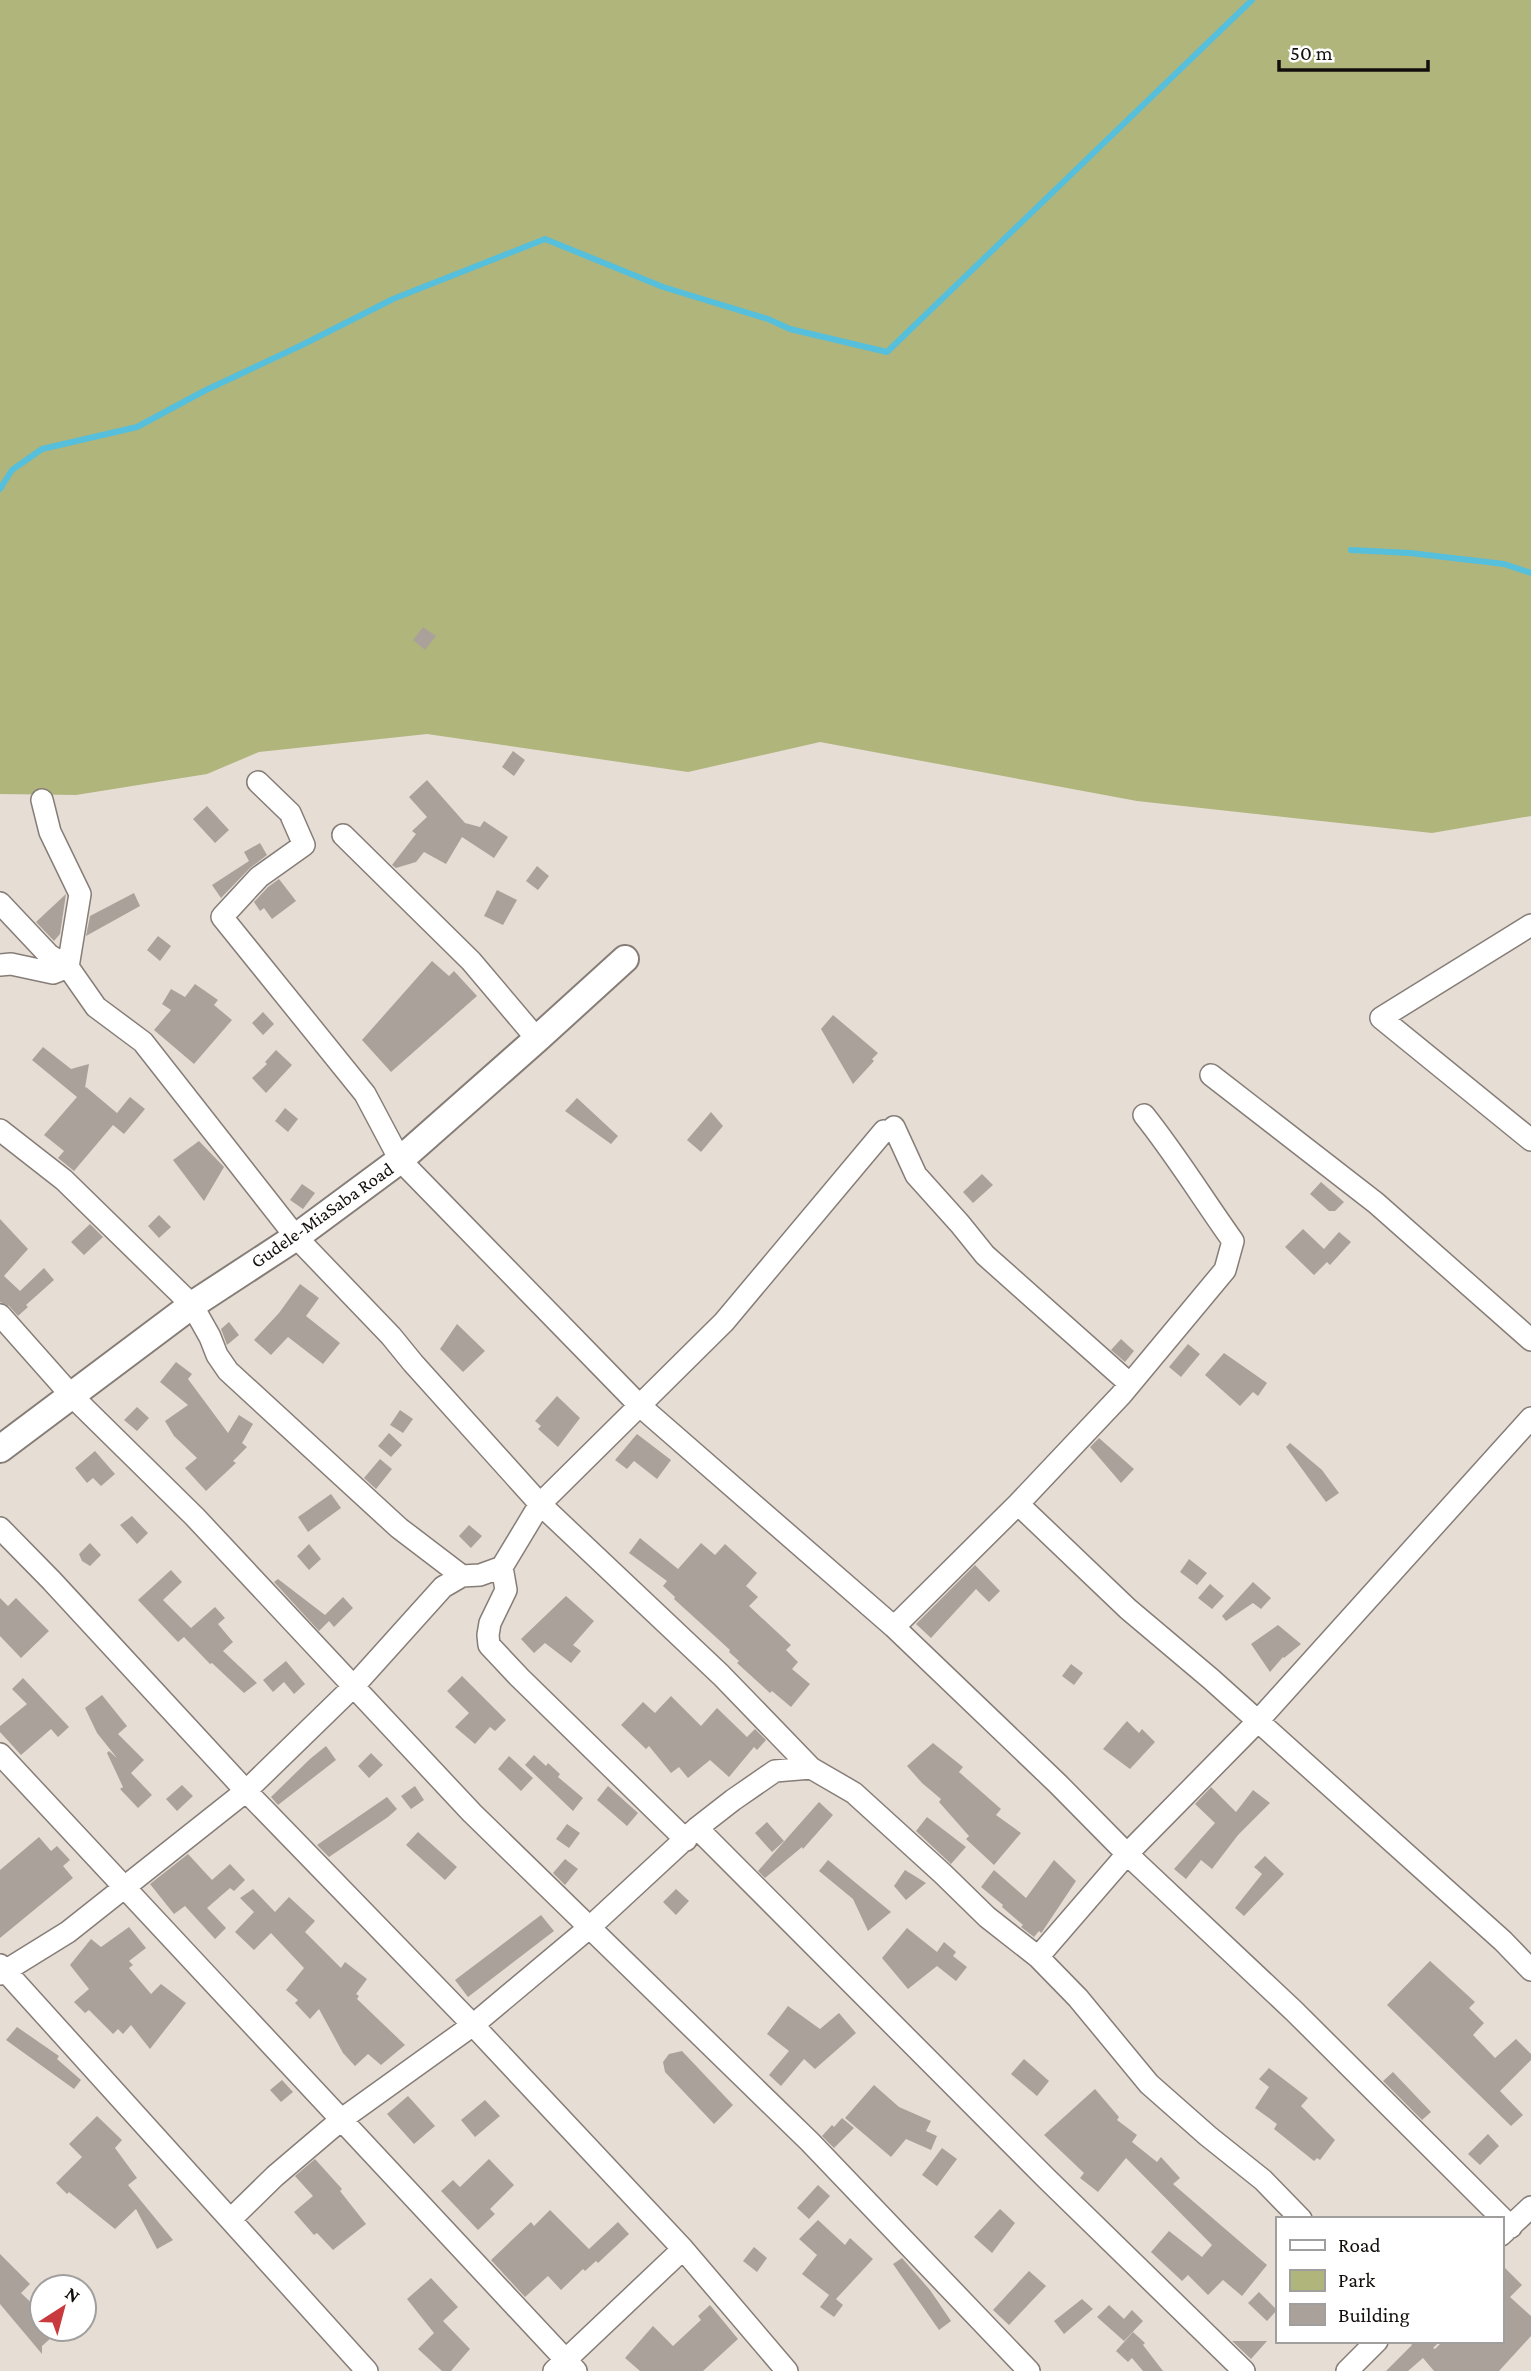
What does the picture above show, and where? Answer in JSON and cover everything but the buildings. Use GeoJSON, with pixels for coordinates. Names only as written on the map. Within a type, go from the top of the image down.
{"type":"FeatureCollection","features":[{"type":"Feature","properties":{"kind":"street"},"geometry":{"type":"LineString","coordinates":[[258,782],[290,813],[304,845],[260,877],[222,917],[365,1094],[400,1160],[639,1405],[894,1627],[1059,1784],[1127,1854],[1294,2011],[1493,2217]]}},
{"type":"Feature","properties":{"kind":"street"},"geometry":{"type":"LineString","coordinates":[[42,800],[50,832],[80,894],[68,967]]}},
{"type":"Feature","properties":{"kind":"street"},"geometry":{"type":"LineString","coordinates":[[343,835],[471,961],[537,1039]]}},
{"type":"Feature","properties":{"kind":"street"},"geometry":{"type":"LineString","coordinates":[[0,903],[49,955],[68,967],[96,1007],[143,1042],[296,1237],[391,1336],[540,1503],[721,1675],[811,1768],[854,1793],[986,1917],[1038,1957],[1079,1998],[1149,2084],[1263,2180],[1299,2217]]}},
{"type":"Feature","properties":{"kind":"street"},"geometry":{"type":"LineString","coordinates":[[1531,925],[1381,1018],[1531,1140]]}},
{"type":"Feature","properties":{"kind":"street","name":"Gudele-MiaSaba Road"},"geometry":{"type":"LineString","coordinates":[[0,1448],[192,1305],[296,1237],[400,1160],[625,958]]}},
{"type":"Feature","properties":{"kind":"street"},"geometry":{"type":"LineString","coordinates":[[0,965],[11,964],[53,973],[68,967]]}},
{"type":"Feature","properties":{"kind":"street"},"geometry":{"type":"LineString","coordinates":[[1211,1075],[1376,1203],[1531,1340]]}},
{"type":"Feature","properties":{"kind":"street"},"geometry":{"type":"LineString","coordinates":[[894,1627],[1018,1504],[1130,1384],[1225,1270],[1233,1241],[1172,1151],[1144,1115]]}},
{"type":"Feature","properties":{"kind":"street"},"geometry":{"type":"LineString","coordinates":[[367,2371],[2,1970],[68,1932],[246,1791],[353,1687],[443,1587],[462,1576],[480,1575],[502,1567],[540,1503],[724,1322],[889,1129],[916,1175],[985,1255],[1130,1384]]}},
{"type":"Feature","properties":{"kind":"street"},"geometry":{"type":"LineString","coordinates":[[0,1130],[64,1180],[192,1305],[228,1371],[400,1528],[462,1576]]}},
{"type":"Feature","properties":{"kind":"street"},"geometry":{"type":"LineString","coordinates":[[0,1315],[71,1395],[195,1517],[472,1813],[810,2142],[1029,2371]]}},
{"type":"Feature","properties":{"kind":"street"},"geometry":{"type":"LineString","coordinates":[[1038,1957],[1127,1854],[1257,1722],[1531,1418]]}},
{"type":"Feature","properties":{"kind":"street"},"geometry":{"type":"LineString","coordinates":[[1018,1504],[1128,1609],[1211,1679],[1503,1941],[1531,1970]]}},
{"type":"Feature","properties":{"kind":"street"},"geometry":{"type":"LineString","coordinates":[[0,1528],[246,1791],[473,2025],[683,2249],[787,2371]]}},
{"type":"Feature","properties":{"kind":"street"},"geometry":{"type":"LineString","coordinates":[[502,1567],[506,1590],[490,1623],[489,1645],[519,1677],[692,1834],[849,1982],[1244,2371]]}},
{"type":"Feature","properties":{"kind":"street"},"geometry":{"type":"LineString","coordinates":[[0,1754],[341,2119],[565,2367],[683,2249]]}},
{"type":"Feature","properties":{"kind":"street"},"geometry":{"type":"LineString","coordinates":[[231,2219],[275,2176],[341,2119],[473,2025],[590,1927],[733,1800],[775,1771],[811,1768]]}},
{"type":"Feature","properties":{"kind":"street"},"geometry":{"type":"LineString","coordinates":[[1506,2231],[1531,2207]]}},
{"type":"Feature","properties":{"kind":"street"},"geometry":{"type":"LineString","coordinates":[[1347,2371],[1375,2343]]}},
{"type":"Feature","properties":{"kind":"green space"},"geometry":{"type":"Polygon","coordinates":[[[0,0],[1531,0],[1531,816],[1432,833],[1137,801],[820,742],[688,772],[427,734],[259,752],[207,774],[76,795],[0,794],[0,0]]]}},
{"type":"Feature","properties":{"kind":"waterway"},"geometry":{"type":"LineString","coordinates":[[0,489],[12,470],[42,449],[137,427],[204,391],[393,299],[545,239],[663,287],[768,319],[790,329],[887,352],[1252,0]]}},
{"type":"Feature","properties":{"kind":"waterway"},"geometry":{"type":"LineString","coordinates":[[1351,550],[1410,553],[1504,564],[1531,573]]}}]}
